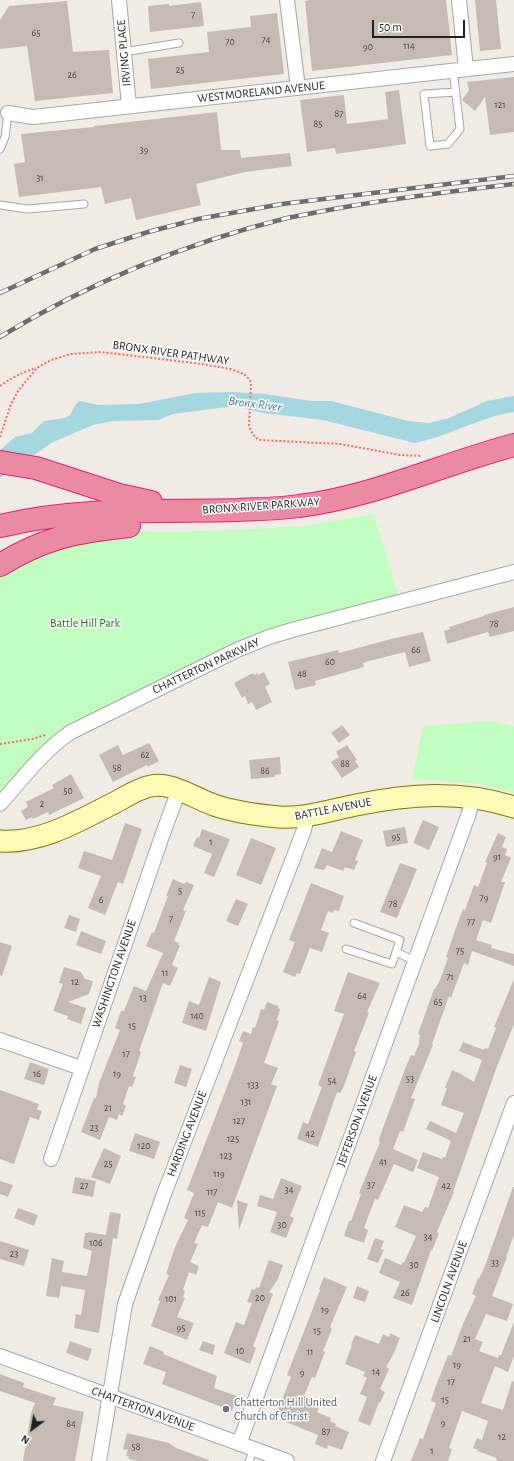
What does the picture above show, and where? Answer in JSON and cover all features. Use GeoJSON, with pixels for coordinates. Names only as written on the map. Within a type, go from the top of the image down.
{"type":"FeatureCollection","features":[{"type":"Feature","properties":{"kind":"highway","name":"BRONX RIVER PARKWAY"},"geometry":{"type":"LineString","coordinates":[[0,526],[32,519],[122,511],[296,507],[341,499],[514,445]]}},
{"type":"Feature","properties":{"kind":"highway","name":"BRONX RIVER PARKWAY"},"geometry":{"type":"LineString","coordinates":[[0,538],[34,530],[78,525],[129,526],[267,523],[332,516],[376,505],[514,460]]}},
{"type":"Feature","properties":{"kind":"highway"},"geometry":{"type":"LineString","coordinates":[[0,462],[36,468],[130,498],[209,510]]}},
{"type":"Feature","properties":{"kind":"highway"},"geometry":{"type":"LineString","coordinates":[[0,565],[31,548],[57,538],[78,533],[129,526]]}},
{"type":"Feature","properties":{"kind":"street","name":"IRVING PLACE"},"geometry":{"type":"LineString","coordinates":[[119,0],[129,106]]}},
{"type":"Feature","properties":{"kind":"street"},"geometry":{"type":"LineString","coordinates":[[287,0],[298,88]]}},
{"type":"Feature","properties":{"kind":"street"},"geometry":{"type":"LineString","coordinates":[[459,0],[460,70]]}},
{"type":"Feature","properties":{"kind":"street","name":"WESTMORELAND AVENUE"},"geometry":{"type":"LineString","coordinates":[[8,113],[33,117],[514,64]]}},
{"type":"Feature","properties":{"kind":"street","name":"CHATTERTON PARKWAY"},"geometry":{"type":"LineString","coordinates":[[0,804],[42,757],[61,739],[71,732],[237,650],[292,630],[514,572]]}},
{"type":"Feature","properties":{"kind":"street","name":"BATTLE AVENUE"},"geometry":{"type":"LineString","coordinates":[[0,841],[24,840],[45,835],[67,826],[139,790],[151,786],[164,785],[214,805],[249,813],[279,817],[307,816],[403,797],[435,795],[473,798],[514,807]]}},
{"type":"Feature","properties":{"kind":"street","name":"WASHINGTON AVENUE"},"geometry":{"type":"LineString","coordinates":[[51,1159],[81,1068],[179,790]]}},
{"type":"Feature","properties":{"kind":"street","name":"JEFFERSON AVENUE"},"geometry":{"type":"LineString","coordinates":[[239,1444],[468,816],[473,798]]}},
{"type":"Feature","properties":{"kind":"street","name":"HARDING AVENUE"},"geometry":{"type":"LineString","coordinates":[[99,1461],[125,1304],[164,1194],[304,830],[307,816]]}},
{"type":"Feature","properties":{"kind":"street"},"geometry":{"type":"LineString","coordinates":[[0,1040],[81,1068]]}},
{"type":"Feature","properties":{"kind":"street","name":"LINCOLN AVENUE"},"geometry":{"type":"LineString","coordinates":[[383,1461],[514,1103]]}},
{"type":"Feature","properties":{"kind":"street","name":"CHATTERTON AVENUE"},"geometry":{"type":"LineString","coordinates":[[0,1356],[239,1444],[252,1455],[287,1461]]}},
{"type":"Feature","properties":{"kind":"lane"},"geometry":{"type":"LineString","coordinates":[[124,52],[179,43]]}},
{"type":"Feature","properties":{"kind":"lane"},"geometry":{"type":"LineString","coordinates":[[456,92],[424,94],[430,146],[448,144],[460,129],[456,92],[460,70]]}},
{"type":"Feature","properties":{"kind":"lane"},"geometry":{"type":"LineString","coordinates":[[0,149],[5,137],[8,113]]}},
{"type":"Feature","properties":{"kind":"lane"},"geometry":{"type":"LineString","coordinates":[[0,205],[28,209],[84,204]]}},
{"type":"Feature","properties":{"kind":"lane"},"geometry":{"type":"LineString","coordinates":[[346,949],[392,964],[400,940],[354,923]]}},
{"type":"Feature","properties":{"kind":"lane"},"geometry":{"type":"LineString","coordinates":[[396,952],[415,961]]}},
{"type":"Feature","properties":{"kind":"path","name":"BRONX RIVER PATHWAY"},"geometry":{"type":"LineString","coordinates":[[0,437],[11,404],[18,391],[37,368],[51,360],[71,354],[101,352],[202,364],[230,369],[244,374],[250,380],[251,384],[249,418],[250,432],[259,440],[340,444],[400,455],[426,455]]}},
{"type":"Feature","properties":{"kind":"path"},"geometry":{"type":"LineString","coordinates":[[0,386],[21,373],[37,368]]}},
{"type":"Feature","properties":{"kind":"path"},"geometry":{"type":"LineString","coordinates":[[0,744],[32,739],[45,735]]}},
{"type":"Feature","properties":{"kind":"green space","name":"Battle Hill Park"},"geometry":{"type":"Polygon","coordinates":[[[374,514],[399,597],[298,624],[252,634],[218,653],[66,727],[39,750],[0,794],[0,570],[28,555],[131,531],[163,532],[236,530],[302,526],[374,514]]]}},
{"type":"Feature","properties":{"kind":"green space"},"geometry":{"type":"Polygon","coordinates":[[[492,721],[514,726],[514,793],[479,784],[412,779],[423,726],[492,721]]]}},
{"type":"Feature","properties":{"kind":"water","name":"Bronx River"},"geometry":{"type":"Polygon","coordinates":[[[232,392],[265,394],[311,401],[331,401],[408,421],[429,423],[449,418],[487,401],[514,396],[514,412],[501,414],[440,436],[415,443],[323,420],[263,413],[235,406],[173,414],[158,420],[113,421],[93,425],[53,442],[0,478],[0,450],[15,437],[32,433],[44,421],[65,418],[70,415],[76,404],[80,401],[98,405],[139,404],[195,393],[232,392]]]}},
{"type":"Feature","properties":{"kind":"building"},"geometry":{"type":"Polygon","coordinates":[[[446,0],[452,55],[312,71],[305,1],[446,0]]]}},
{"type":"Feature","properties":{"kind":"building"},"geometry":{"type":"Polygon","coordinates":[[[475,0],[496,0],[501,49],[480,51],[475,0]]]}},
{"type":"Feature","properties":{"kind":"building"},"geometry":{"type":"Polygon","coordinates":[[[67,1],[73,52],[109,50],[113,93],[35,101],[27,46],[0,49],[0,20],[9,6],[67,1]]]}},
{"type":"Feature","properties":{"kind":"building"},"geometry":{"type":"Polygon","coordinates":[[[201,2],[204,26],[150,32],[148,6],[169,4],[169,6],[201,2]]]}},
{"type":"Feature","properties":{"kind":"building"},"geometry":{"type":"Polygon","coordinates":[[[277,13],[284,74],[151,89],[148,59],[209,52],[207,32],[251,27],[250,16],[277,13]]]}},
{"type":"Feature","properties":{"kind":"building"},"geometry":{"type":"Polygon","coordinates":[[[514,77],[514,132],[490,135],[485,97],[475,111],[462,100],[469,90],[467,82],[514,77]]]}},
{"type":"Feature","properties":{"kind":"building"},"geometry":{"type":"Polygon","coordinates":[[[399,90],[406,144],[336,154],[335,148],[307,152],[300,100],[344,95],[347,124],[388,119],[385,92],[399,90]]]}},
{"type":"Feature","properties":{"kind":"building"},"geometry":{"type":"Polygon","coordinates":[[[217,112],[221,150],[240,150],[241,158],[290,153],[292,166],[245,172],[196,184],[201,205],[136,220],[131,198],[105,204],[101,187],[19,197],[14,164],[25,162],[21,134],[217,112]]]}},
{"type":"Feature","properties":{"kind":"building"},"geometry":{"type":"Polygon","coordinates":[[[514,607],[514,631],[490,637],[488,632],[447,644],[444,631],[450,629],[449,627],[514,607]]]}},
{"type":"Feature","properties":{"kind":"building"},"geometry":{"type":"Polygon","coordinates":[[[423,632],[431,661],[409,667],[405,652],[363,663],[364,667],[315,681],[316,685],[295,690],[288,662],[338,650],[339,653],[423,632]]]}},
{"type":"Feature","properties":{"kind":"building"},"geometry":{"type":"Polygon","coordinates":[[[264,672],[270,684],[265,687],[272,702],[256,710],[252,702],[248,704],[245,696],[242,698],[234,683],[253,673],[254,675],[257,673],[258,675],[264,672]]]}},
{"type":"Feature","properties":{"kind":"building"},"geometry":{"type":"Polygon","coordinates":[[[342,725],[350,735],[339,743],[331,733],[342,725]]]}},
{"type":"Feature","properties":{"kind":"building"},"geometry":{"type":"Polygon","coordinates":[[[149,743],[159,761],[148,767],[147,765],[113,782],[99,755],[118,745],[123,755],[149,743]]]}},
{"type":"Feature","properties":{"kind":"building"},"geometry":{"type":"Polygon","coordinates":[[[347,745],[357,760],[355,761],[359,767],[342,778],[331,762],[339,757],[336,752],[347,745]]]}},
{"type":"Feature","properties":{"kind":"building"},"geometry":{"type":"Polygon","coordinates":[[[280,757],[281,774],[275,775],[275,777],[251,779],[249,760],[280,757]]]}},
{"type":"Feature","properties":{"kind":"building"},"geometry":{"type":"Polygon","coordinates":[[[71,774],[84,798],[49,815],[48,812],[33,819],[32,817],[26,820],[21,811],[28,807],[26,802],[54,788],[52,785],[71,774]]]}},
{"type":"Feature","properties":{"kind":"building"},"geometry":{"type":"Polygon","coordinates":[[[423,820],[439,827],[429,850],[413,843],[423,820]]]}},
{"type":"Feature","properties":{"kind":"building"},"geometry":{"type":"Polygon","coordinates":[[[125,823],[142,829],[123,884],[118,882],[105,915],[88,908],[101,876],[78,868],[84,851],[112,860],[125,823]]]}},
{"type":"Feature","properties":{"kind":"building"},"geometry":{"type":"Polygon","coordinates":[[[405,827],[408,843],[386,847],[383,831],[405,827]]]}},
{"type":"Feature","properties":{"kind":"building"},"geometry":{"type":"Polygon","coordinates":[[[202,829],[230,839],[214,877],[204,873],[212,854],[193,846],[197,837],[199,838],[202,829]]]}},
{"type":"Feature","properties":{"kind":"building"},"geometry":{"type":"Polygon","coordinates":[[[341,831],[363,840],[355,860],[358,861],[354,870],[345,867],[343,871],[327,865],[324,870],[314,868],[322,848],[332,852],[341,831]]]}},
{"type":"Feature","properties":{"kind":"building"},"geometry":{"type":"Polygon","coordinates":[[[498,833],[506,837],[502,847],[507,849],[505,855],[511,858],[501,882],[505,882],[491,923],[483,920],[476,940],[492,945],[491,948],[514,954],[514,966],[472,951],[468,965],[464,963],[451,998],[449,996],[432,1044],[433,1045],[411,1098],[415,1099],[403,1132],[400,1131],[393,1149],[418,1160],[413,1172],[394,1164],[378,1200],[375,1199],[364,1228],[368,1230],[364,1243],[344,1236],[361,1194],[359,1193],[380,1142],[380,1136],[405,1069],[411,1055],[414,1056],[419,1044],[420,1035],[418,1034],[434,989],[440,980],[448,958],[446,957],[458,922],[463,909],[465,910],[474,885],[478,887],[487,863],[485,862],[498,833]]]}},
{"type":"Feature","properties":{"kind":"building"},"geometry":{"type":"Polygon","coordinates":[[[251,838],[276,848],[261,885],[236,875],[251,838]]]}},
{"type":"Feature","properties":{"kind":"building"},"geometry":{"type":"Polygon","coordinates":[[[400,863],[417,869],[397,918],[380,912],[400,863]]]}},
{"type":"Feature","properties":{"kind":"building"},"geometry":{"type":"Polygon","coordinates":[[[173,879],[184,884],[186,882],[194,885],[183,910],[186,911],[174,941],[180,945],[172,965],[178,968],[170,986],[163,983],[139,1051],[141,1052],[133,1076],[136,1077],[132,1087],[129,1086],[123,1104],[126,1106],[122,1116],[119,1114],[117,1120],[109,1117],[100,1140],[81,1132],[94,1098],[96,1098],[99,1083],[120,1030],[115,1028],[121,1011],[124,1011],[134,986],[146,991],[163,953],[146,946],[152,932],[154,933],[173,879]]]}},
{"type":"Feature","properties":{"kind":"building"},"geometry":{"type":"Polygon","coordinates":[[[311,883],[344,896],[339,911],[334,910],[333,913],[328,911],[321,930],[329,933],[322,952],[310,948],[300,974],[297,973],[295,977],[283,972],[295,942],[289,940],[311,883]]]}},
{"type":"Feature","properties":{"kind":"building"},"geometry":{"type":"Polygon","coordinates":[[[236,899],[248,904],[238,926],[226,921],[236,899]]]}},
{"type":"Feature","properties":{"kind":"building"},"geometry":{"type":"Polygon","coordinates":[[[69,915],[80,919],[76,932],[64,928],[69,915]]]}},
{"type":"Feature","properties":{"kind":"building"},"geometry":{"type":"Polygon","coordinates":[[[81,931],[106,941],[101,954],[76,945],[81,931]]]}},
{"type":"Feature","properties":{"kind":"building"},"geometry":{"type":"Polygon","coordinates":[[[0,942],[12,946],[2,976],[0,975],[0,942]]]}},
{"type":"Feature","properties":{"kind":"building"},"geometry":{"type":"Polygon","coordinates":[[[64,967],[81,972],[85,979],[93,981],[89,994],[68,1002],[86,1008],[81,1024],[67,1019],[68,1016],[53,1011],[63,984],[59,983],[64,967]]]}},
{"type":"Feature","properties":{"kind":"building"},"geometry":{"type":"Polygon","coordinates":[[[348,972],[380,983],[367,1012],[369,1013],[354,1051],[356,1052],[344,1086],[340,1093],[337,1092],[318,1147],[297,1139],[303,1122],[308,1124],[322,1087],[318,1085],[344,1014],[334,1011],[348,972]]]}},
{"type":"Feature","properties":{"kind":"building"},"geometry":{"type":"Polygon","coordinates":[[[209,977],[221,982],[206,1031],[182,1023],[189,1001],[199,1005],[209,977]]]}},
{"type":"Feature","properties":{"kind":"building"},"geometry":{"type":"Polygon","coordinates":[[[514,979],[514,1024],[496,1069],[454,1192],[437,1232],[439,1233],[432,1251],[431,1250],[412,1305],[393,1298],[400,1282],[379,1273],[385,1258],[401,1265],[403,1262],[404,1263],[416,1236],[395,1227],[404,1205],[422,1212],[425,1207],[428,1208],[439,1177],[417,1168],[423,1152],[442,1159],[443,1157],[445,1158],[451,1141],[426,1129],[430,1121],[456,1133],[464,1113],[441,1105],[447,1088],[445,1088],[452,1070],[474,1082],[482,1060],[459,1051],[463,1042],[484,1050],[485,1048],[488,1049],[496,1028],[494,1027],[514,979]]]}},
{"type":"Feature","properties":{"kind":"building"},"geometry":{"type":"Polygon","coordinates":[[[267,1002],[278,1006],[280,1009],[277,1020],[279,1021],[264,1063],[278,1068],[271,1084],[277,1086],[232,1208],[218,1202],[208,1227],[202,1225],[194,1243],[198,1244],[190,1262],[199,1266],[196,1275],[189,1272],[183,1290],[185,1291],[183,1297],[185,1298],[177,1317],[194,1323],[187,1340],[151,1326],[160,1301],[158,1300],[169,1275],[166,1274],[175,1247],[188,1220],[184,1218],[194,1193],[187,1190],[235,1066],[243,1043],[239,1041],[243,1031],[251,1034],[253,1027],[255,1028],[261,1009],[264,1010],[267,1002]]]}},
{"type":"Feature","properties":{"kind":"building"},"geometry":{"type":"Polygon","coordinates":[[[30,1062],[49,1069],[44,1085],[24,1079],[30,1062]]]}},
{"type":"Feature","properties":{"kind":"building"},"geometry":{"type":"Polygon","coordinates":[[[180,1065],[192,1069],[186,1087],[174,1083],[180,1065]]]}},
{"type":"Feature","properties":{"kind":"building"},"geometry":{"type":"Polygon","coordinates":[[[0,1090],[39,1104],[37,1109],[42,1111],[39,1120],[30,1117],[14,1164],[0,1159],[0,1090]]]}},
{"type":"Feature","properties":{"kind":"building"},"geometry":{"type":"Polygon","coordinates":[[[135,1133],[160,1142],[154,1159],[129,1151],[135,1133]]]}},
{"type":"Feature","properties":{"kind":"building"},"geometry":{"type":"Polygon","coordinates":[[[104,1148],[121,1156],[110,1184],[91,1177],[104,1148]]]}},
{"type":"Feature","properties":{"kind":"building"},"geometry":{"type":"Polygon","coordinates":[[[75,1177],[96,1181],[93,1197],[72,1193],[75,1177]]]}},
{"type":"Feature","properties":{"kind":"building"},"geometry":{"type":"Polygon","coordinates":[[[281,1178],[302,1186],[290,1216],[294,1218],[286,1238],[270,1232],[277,1212],[257,1206],[260,1195],[273,1199],[281,1178]]]}},
{"type":"Feature","properties":{"kind":"building"},"geometry":{"type":"Polygon","coordinates":[[[0,1181],[13,1185],[8,1197],[0,1194],[0,1181]]]}},
{"type":"Feature","properties":{"kind":"building"},"geometry":{"type":"Polygon","coordinates":[[[513,1187],[514,1235],[492,1296],[513,1304],[507,1321],[486,1314],[475,1339],[483,1342],[479,1351],[498,1358],[499,1355],[501,1355],[514,1322],[514,1356],[508,1372],[495,1366],[481,1403],[503,1410],[512,1381],[514,1382],[514,1461],[496,1461],[497,1458],[477,1451],[478,1450],[473,1448],[477,1438],[482,1440],[488,1421],[462,1411],[449,1448],[452,1449],[448,1461],[411,1461],[420,1438],[423,1439],[436,1403],[431,1401],[435,1388],[448,1355],[451,1356],[463,1324],[476,1296],[472,1294],[478,1278],[479,1279],[485,1266],[513,1187]]]}},
{"type":"Feature","properties":{"kind":"building"},"geometry":{"type":"Polygon","coordinates":[[[237,1200],[248,1204],[239,1230],[237,1200]]]}},
{"type":"Feature","properties":{"kind":"building"},"geometry":{"type":"Polygon","coordinates":[[[18,1208],[38,1215],[34,1226],[14,1218],[18,1208]]]}},
{"type":"Feature","properties":{"kind":"building"},"geometry":{"type":"Polygon","coordinates":[[[110,1212],[121,1214],[117,1239],[113,1238],[99,1333],[74,1328],[76,1314],[81,1315],[85,1290],[61,1286],[59,1298],[46,1296],[52,1258],[64,1261],[62,1272],[87,1276],[92,1251],[83,1248],[85,1233],[88,1232],[106,1235],[110,1212]]]}},
{"type":"Feature","properties":{"kind":"building"},"geometry":{"type":"Polygon","coordinates":[[[375,1238],[384,1241],[381,1249],[384,1250],[378,1263],[367,1259],[375,1238]]]}},
{"type":"Feature","properties":{"kind":"building"},"geometry":{"type":"Polygon","coordinates":[[[0,1241],[29,1250],[24,1266],[0,1259],[0,1241]]]}},
{"type":"Feature","properties":{"kind":"building"},"geometry":{"type":"Polygon","coordinates":[[[269,1260],[283,1265],[278,1279],[269,1292],[273,1294],[253,1346],[256,1348],[250,1364],[224,1353],[236,1322],[244,1325],[252,1303],[247,1302],[252,1289],[255,1290],[256,1287],[259,1288],[269,1260]]]}},
{"type":"Feature","properties":{"kind":"building"},"geometry":{"type":"Polygon","coordinates":[[[324,1277],[347,1287],[330,1327],[332,1329],[323,1351],[325,1352],[315,1378],[312,1377],[304,1396],[321,1403],[317,1412],[331,1418],[330,1421],[336,1424],[335,1426],[349,1432],[342,1450],[328,1445],[327,1449],[315,1444],[318,1435],[286,1422],[287,1420],[276,1415],[291,1377],[287,1375],[324,1277]]]}},
{"type":"Feature","properties":{"kind":"building"},"geometry":{"type":"Polygon","coordinates":[[[357,1286],[369,1291],[365,1302],[353,1298],[357,1286]]]}},
{"type":"Feature","properties":{"kind":"building"},"geometry":{"type":"Polygon","coordinates":[[[390,1333],[400,1338],[386,1367],[389,1369],[380,1389],[385,1392],[380,1403],[379,1402],[370,1426],[358,1421],[367,1397],[360,1394],[367,1378],[363,1376],[365,1372],[345,1364],[355,1335],[379,1344],[383,1334],[389,1337],[390,1333]]]}},
{"type":"Feature","properties":{"kind":"building"},"geometry":{"type":"Polygon","coordinates":[[[70,1341],[92,1349],[88,1361],[66,1353],[70,1341]]]}},
{"type":"Feature","properties":{"kind":"building"},"geometry":{"type":"Polygon","coordinates":[[[203,1341],[215,1345],[213,1355],[199,1350],[203,1341]]]}},
{"type":"Feature","properties":{"kind":"building"},"geometry":{"type":"Polygon","coordinates":[[[150,1346],[164,1352],[163,1354],[217,1376],[214,1388],[237,1396],[232,1411],[162,1384],[166,1372],[143,1364],[150,1346]]]}},
{"type":"Feature","properties":{"kind":"building"},"geometry":{"type":"Polygon","coordinates":[[[0,1374],[24,1383],[23,1387],[56,1398],[53,1405],[84,1412],[75,1461],[23,1461],[31,1413],[35,1403],[0,1391],[0,1374]]]}},
{"type":"Feature","properties":{"kind":"building"},"geometry":{"type":"Polygon","coordinates":[[[127,1433],[169,1443],[176,1448],[209,1461],[137,1461],[129,1459],[129,1457],[126,1456],[128,1450],[123,1449],[127,1433]]]}},
{"type":"Feature","properties":{"kind":"railway"},"geometry":{"type":"LineString","coordinates":[[0,293],[95,249],[148,232],[198,219],[282,204],[514,176]]}},
{"type":"Feature","properties":{"kind":"railway"},"geometry":{"type":"LineString","coordinates":[[0,337],[33,317],[103,282],[175,252],[250,228],[287,218],[356,205],[514,184]]}},
{"type":"Feature","properties":{"kind":"place","name":"Chatterton Hill United Church of Christ"},"geometry":{"type":"Point","coordinates":[226,1409]}}]}
